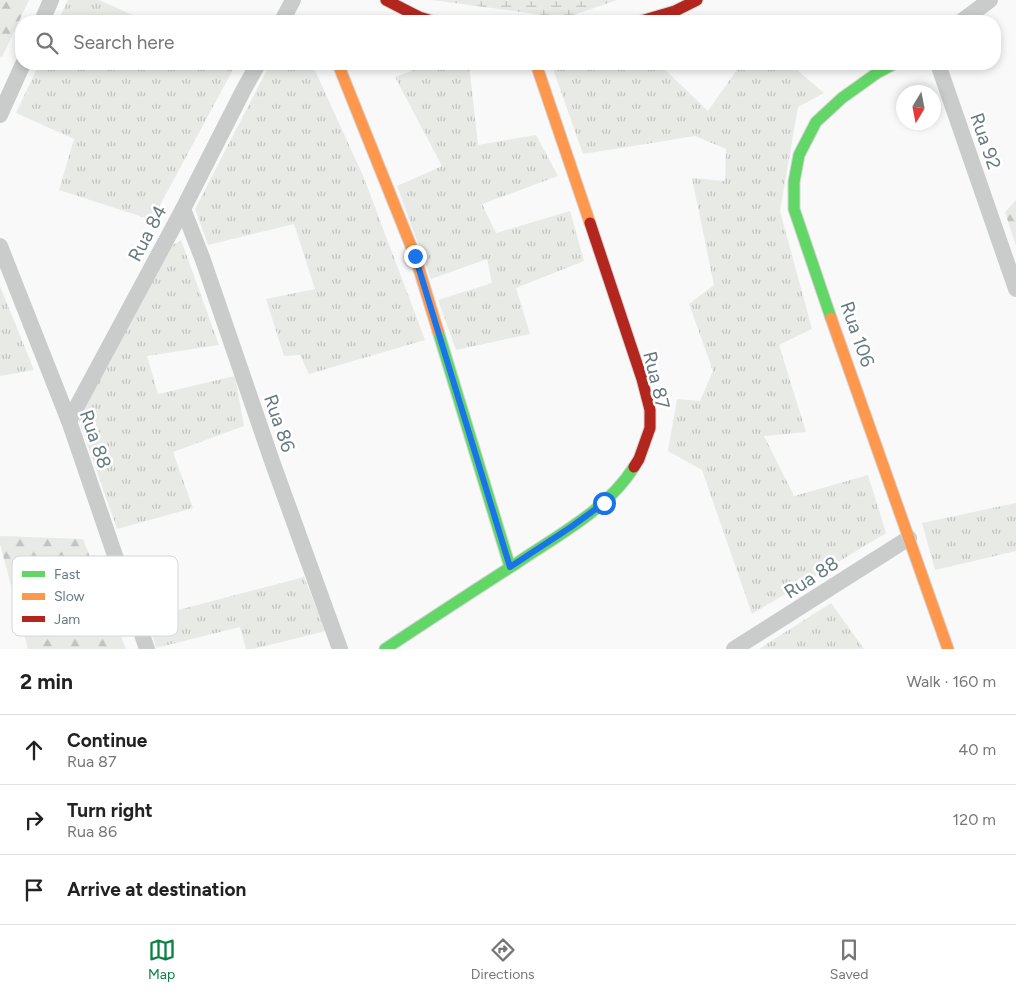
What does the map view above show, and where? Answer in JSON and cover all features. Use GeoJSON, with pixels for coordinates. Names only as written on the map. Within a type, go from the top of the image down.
{"type":"FeatureCollection","features":[{"type":"Feature","properties":{"kind":"street"},"geometry":{"type":"LineString","coordinates":[[45,15],[51,0]]}},
{"type":"Feature","properties":{"kind":"street"},"geometry":{"type":"LineString","coordinates":[[285,15],[294,0]]}},
{"type":"Feature","properties":{"kind":"street"},"geometry":{"type":"LineString","coordinates":[[386,0],[415,15]]}},
{"type":"Feature","properties":{"kind":"street"},"geometry":{"type":"LineString","coordinates":[[662,15],[697,0]]}},
{"type":"Feature","properties":{"kind":"street"},"geometry":{"type":"LineString","coordinates":[[970,15],[990,0]]}},
{"type":"Feature","properties":{"kind":"street"},"geometry":{"type":"LineString","coordinates":[[0,115],[20,70]]}},
{"type":"Feature","properties":{"kind":"street","name":"Rua 84"},"geometry":{"type":"LineString","coordinates":[[69,421],[183,209],[255,70]]}},
{"type":"Feature","properties":{"kind":"street"},"geometry":{"type":"LineString","coordinates":[[340,70],[415,256],[510,567]]}},
{"type":"Feature","properties":{"kind":"street","name":"Rua 87"},"geometry":{"type":"LineString","coordinates":[[385,649],[571,527],[604,503],[629,475],[639,459],[650,428],[650,410],[642,379],[538,70]]}},
{"type":"Feature","properties":{"kind":"street","name":"Rua 106"},"geometry":{"type":"LineString","coordinates":[[883,70],[842,98],[816,122],[799,155],[794,182],[794,209],[948,649]]}},
{"type":"Feature","properties":{"kind":"street","name":"Rua 92"},"geometry":{"type":"LineString","coordinates":[[940,70],[1016,289]]}},
{"type":"Feature","properties":{"kind":"street","name":"Rua 86"},"geometry":{"type":"LineString","coordinates":[[183,209],[204,260],[273,464],[340,649]]}},
{"type":"Feature","properties":{"kind":"street","name":"Rua 88"},"geometry":{"type":"LineString","coordinates":[[0,246],[69,421],[115,556]]}},
{"type":"Feature","properties":{"kind":"street","name":"Rua 88"},"geometry":{"type":"LineString","coordinates":[[734,649],[909,538]]}},
{"type":"Feature","properties":{"kind":"street","name":"Rua 88"},"geometry":{"type":"LineString","coordinates":[[143,636],[147,649]]}},
{"type":"Feature","properties":{"kind":"green space"},"geometry":{"type":"Polygon","coordinates":[[[0,0],[29,0],[22,15],[15,15],[15,30],[2,57],[0,56],[0,0]]]}},
{"type":"Feature","properties":{"kind":"green space"},"geometry":{"type":"Polygon","coordinates":[[[68,0],[99,0],[133,15],[61,15],[68,0]]]}},
{"type":"Feature","properties":{"kind":"green space"},"geometry":{"type":"Polygon","coordinates":[[[432,0],[617,0],[574,15],[543,15],[432,0]]]}},
{"type":"Feature","properties":{"kind":"green space"},"geometry":{"type":"Polygon","coordinates":[[[36,70],[233,70],[152,220],[59,190],[74,139],[16,113],[36,70]]]}},
{"type":"Feature","properties":{"kind":"green space"},"geometry":{"type":"Polygon","coordinates":[[[267,70],[315,70],[364,178],[425,340],[309,374],[300,355],[284,356],[266,299],[315,289],[294,224],[208,245],[195,209],[267,70]]]}},
{"type":"Feature","properties":{"kind":"green space"},"geometry":{"type":"Polygon","coordinates":[[[414,70],[470,70],[478,145],[536,135],[558,176],[482,204],[496,233],[570,211],[584,261],[516,288],[530,334],[456,350],[438,300],[492,283],[487,259],[431,279],[397,186],[442,166],[395,77],[414,70]]]}},
{"type":"Feature","properties":{"kind":"green space"},"geometry":{"type":"Polygon","coordinates":[[[553,70],[665,70],[708,111],[737,70],[797,70],[824,93],[798,107],[780,211],[812,329],[779,345],[806,432],[764,436],[794,496],[868,475],[886,533],[752,614],[702,470],[668,451],[677,399],[700,401],[713,371],[689,304],[714,285],[692,178],[725,181],[726,149],[695,136],[583,154],[553,70]]]}},
{"type":"Feature","properties":{"kind":"green space"},"geometry":{"type":"Polygon","coordinates":[[[1016,200],[1016,246],[1005,212],[1016,200]]]}},
{"type":"Feature","properties":{"kind":"green space"},"geometry":{"type":"Polygon","coordinates":[[[181,240],[219,345],[147,356],[158,394],[235,376],[244,426],[173,452],[193,508],[117,529],[78,418],[171,246],[181,240]]]}},
{"type":"Feature","properties":{"kind":"green space"},"geometry":{"type":"Polygon","coordinates":[[[0,286],[34,370],[0,376],[0,286]]]}},
{"type":"Feature","properties":{"kind":"green space"},"geometry":{"type":"Polygon","coordinates":[[[1016,503],[1016,551],[935,570],[922,523],[1016,503]]]}},
{"type":"Feature","properties":{"kind":"green space"},"geometry":{"type":"Polygon","coordinates":[[[0,536],[83,539],[90,556],[12,556],[12,589],[0,544],[0,536]]]}},
{"type":"Feature","properties":{"kind":"green space"},"geometry":{"type":"Polygon","coordinates":[[[304,577],[326,631],[253,649],[246,649],[240,627],[156,648],[153,636],[178,636],[178,610],[304,577]]]}},
{"type":"Feature","properties":{"kind":"green space"},"geometry":{"type":"Polygon","coordinates":[[[831,603],[864,649],[759,649],[831,603]]]}},
{"type":"Feature","properties":{"kind":"green space"},"geometry":{"type":"Polygon","coordinates":[[[25,636],[121,636],[126,649],[28,649],[25,636]]]}},
{"type":"Feature","properties":{"kind":"traffic: fast"},"geometry":{"type":"LineString","coordinates":[[831,318],[794,209],[794,182],[799,155],[816,122],[842,98],[883,70]]}},
{"type":"Feature","properties":{"kind":"traffic: fast"},"geometry":{"type":"LineString","coordinates":[[438,331],[510,567]]}},
{"type":"Feature","properties":{"kind":"traffic: fast"},"geometry":{"type":"LineString","coordinates":[[385,649],[581,521],[610,496],[634,467]]}},
{"type":"Feature","properties":{"kind":"traffic: slow"},"geometry":{"type":"LineString","coordinates":[[340,70],[415,256],[438,331]]}},
{"type":"Feature","properties":{"kind":"traffic: slow"},"geometry":{"type":"LineString","coordinates":[[538,70],[590,223]]}},
{"type":"Feature","properties":{"kind":"traffic: slow"},"geometry":{"type":"LineString","coordinates":[[831,318],[948,649]]}},
{"type":"Feature","properties":{"kind":"traffic: jam"},"geometry":{"type":"LineString","coordinates":[[386,0],[415,15]]}},
{"type":"Feature","properties":{"kind":"traffic: jam"},"geometry":{"type":"LineString","coordinates":[[661,15],[675,11],[697,0]]}},
{"type":"Feature","properties":{"kind":"traffic: jam"},"geometry":{"type":"LineString","coordinates":[[590,223],[642,379],[650,410],[650,428],[639,459],[634,467]]}},
{"type":"Feature","properties":{"kind":"route"},"geometry":{"type":"LineString","coordinates":[[415,256],[510,567],[604,503]]}}]}
